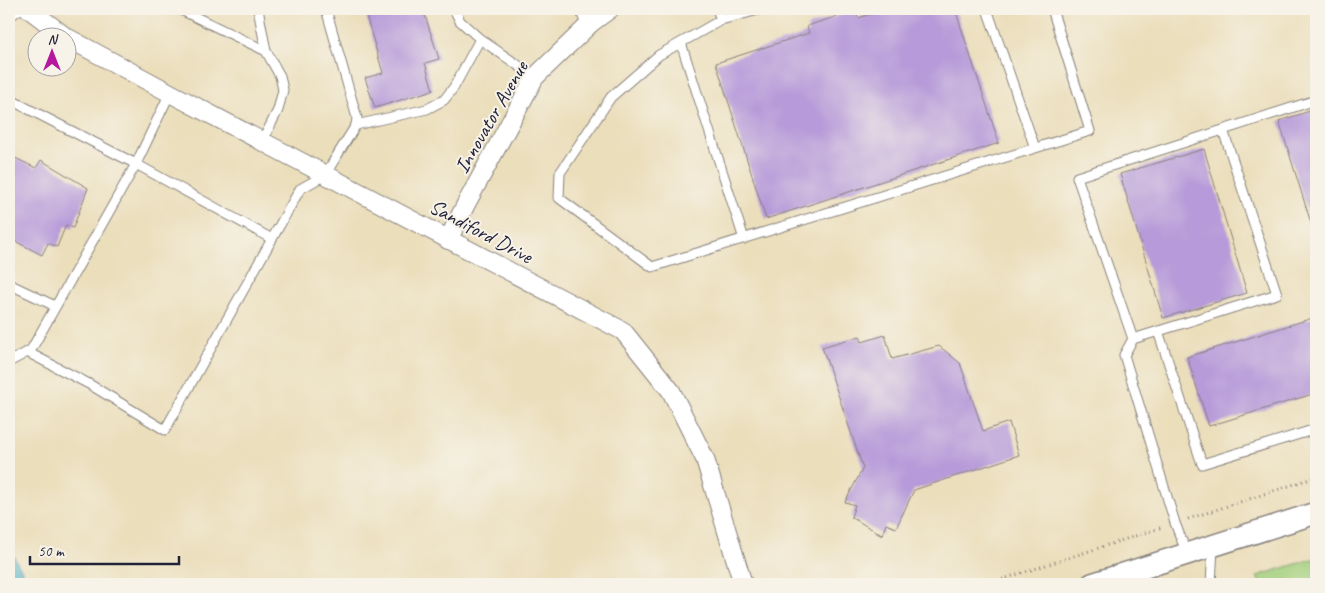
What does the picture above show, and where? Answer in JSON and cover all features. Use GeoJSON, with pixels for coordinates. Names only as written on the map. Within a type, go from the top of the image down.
{"type":"FeatureCollection","features":[{"type":"Feature","properties":{"kind":"street","name":"Sandiford Drive"},"geometry":{"type":"LineString","coordinates":[[28,9],[54,28]]}},
{"type":"Feature","properties":{"kind":"street","name":"Innovator Avenue"},"geometry":{"type":"LineString","coordinates":[[448,240],[535,77],[587,27],[610,9]]}},
{"type":"Feature","properties":{"kind":"street","name":"Sandiford Drive"},"geometry":{"type":"LineString","coordinates":[[78,44],[623,331],[671,391],[705,460],[743,584]]}},
{"type":"Feature","properties":{"kind":"street"},"geometry":{"type":"LineString","coordinates":[[1092,584],[1316,513]]}},
{"type":"Feature","properties":{"kind":"lane"},"geometry":{"type":"LineString","coordinates":[[9,17],[20,9]]}},
{"type":"Feature","properties":{"kind":"lane"},"geometry":{"type":"LineString","coordinates":[[179,9],[266,51]]}},
{"type":"Feature","properties":{"kind":"lane"},"geometry":{"type":"LineString","coordinates":[[258,9],[266,51],[280,76],[283,90],[278,110],[262,142]]}},
{"type":"Feature","properties":{"kind":"lane"},"geometry":{"type":"LineString","coordinates":[[9,352],[22,354],[89,384],[165,430],[300,189],[325,175],[356,125],[356,118],[326,9]]}},
{"type":"Feature","properties":{"kind":"lane"},"geometry":{"type":"LineString","coordinates":[[454,9],[460,21],[480,40],[535,77]]}},
{"type":"Feature","properties":{"kind":"lane"},"geometry":{"type":"LineString","coordinates":[[580,9],[587,27]]}},
{"type":"Feature","properties":{"kind":"lane"},"geometry":{"type":"LineString","coordinates":[[717,9],[721,20]]}},
{"type":"Feature","properties":{"kind":"lane"},"geometry":{"type":"LineString","coordinates":[[762,9],[721,20],[660,55],[612,97],[560,173],[559,198],[652,267],[1090,131],[1052,9]]}},
{"type":"Feature","properties":{"kind":"lane"},"geometry":{"type":"LineString","coordinates":[[987,9],[1035,148]]}},
{"type":"Feature","properties":{"kind":"lane"},"geometry":{"type":"LineString","coordinates":[[356,125],[427,109],[444,100],[480,40]]}},
{"type":"Feature","properties":{"kind":"lane"},"geometry":{"type":"LineString","coordinates":[[681,43],[744,239]]}},
{"type":"Feature","properties":{"kind":"lane"},"geometry":{"type":"LineString","coordinates":[[9,362],[31,350],[136,164],[170,94]]}},
{"type":"Feature","properties":{"kind":"lane"},"geometry":{"type":"LineString","coordinates":[[9,99],[136,164],[272,239]]}},
{"type":"Feature","properties":{"kind":"lane"},"geometry":{"type":"LineString","coordinates":[[1133,339],[1078,177],[1316,100]]}},
{"type":"Feature","properties":{"kind":"lane"},"geometry":{"type":"LineString","coordinates":[[1187,554],[1175,523],[1124,356],[1133,339],[1277,294],[1223,130]]}},
{"type":"Feature","properties":{"kind":"lane"},"geometry":{"type":"LineString","coordinates":[[9,284],[55,306]]}},
{"type":"Feature","properties":{"kind":"lane"},"geometry":{"type":"LineString","coordinates":[[1158,331],[1202,464],[1316,429]]}},
{"type":"Feature","properties":{"kind":"lane"},"geometry":{"type":"LineString","coordinates":[[1211,584],[1213,546]]}},
{"type":"Feature","properties":{"kind":"path"},"geometry":{"type":"LineString","coordinates":[[988,584],[1316,477]]}},
{"type":"Feature","properties":{"kind":"green space"},"geometry":{"type":"Polygon","coordinates":[[[1316,558],[1316,584],[1260,584],[1257,576],[1316,558]]]}},
{"type":"Feature","properties":{"kind":"water"},"geometry":{"type":"Polygon","coordinates":[[[9,548],[30,584],[9,584],[9,548]]]}},
{"type":"Feature","properties":{"kind":"building"},"geometry":{"type":"Polygon","coordinates":[[[364,9],[423,9],[439,59],[425,63],[433,90],[375,108],[365,78],[383,73],[364,9]]]}},
{"type":"Feature","properties":{"kind":"building"},"geometry":{"type":"Polygon","coordinates":[[[886,9],[955,9],[999,143],[766,219],[716,63],[809,33],[807,26],[856,10],[858,18],[886,9]]]}},
{"type":"Feature","properties":{"kind":"building"},"geometry":{"type":"Polygon","coordinates":[[[1316,109],[1316,239],[1279,121],[1316,109]]]}},
{"type":"Feature","properties":{"kind":"building"},"geometry":{"type":"Polygon","coordinates":[[[1204,149],[1247,293],[1163,318],[1120,174],[1204,149]]]}},
{"type":"Feature","properties":{"kind":"building"},"geometry":{"type":"Polygon","coordinates":[[[9,155],[36,168],[41,160],[88,188],[73,228],[66,225],[57,247],[48,243],[42,255],[9,238],[9,155]]]}},
{"type":"Feature","properties":{"kind":"building"},"geometry":{"type":"Polygon","coordinates":[[[1316,317],[1316,393],[1209,426],[1187,357],[1316,317]]]}},
{"type":"Feature","properties":{"kind":"building"},"geometry":{"type":"Polygon","coordinates":[[[885,335],[892,359],[939,346],[960,363],[983,431],[1009,422],[1019,455],[914,490],[896,528],[886,524],[882,535],[851,517],[855,505],[845,502],[863,468],[822,347],[860,336],[862,342],[885,335]]]}}]}
